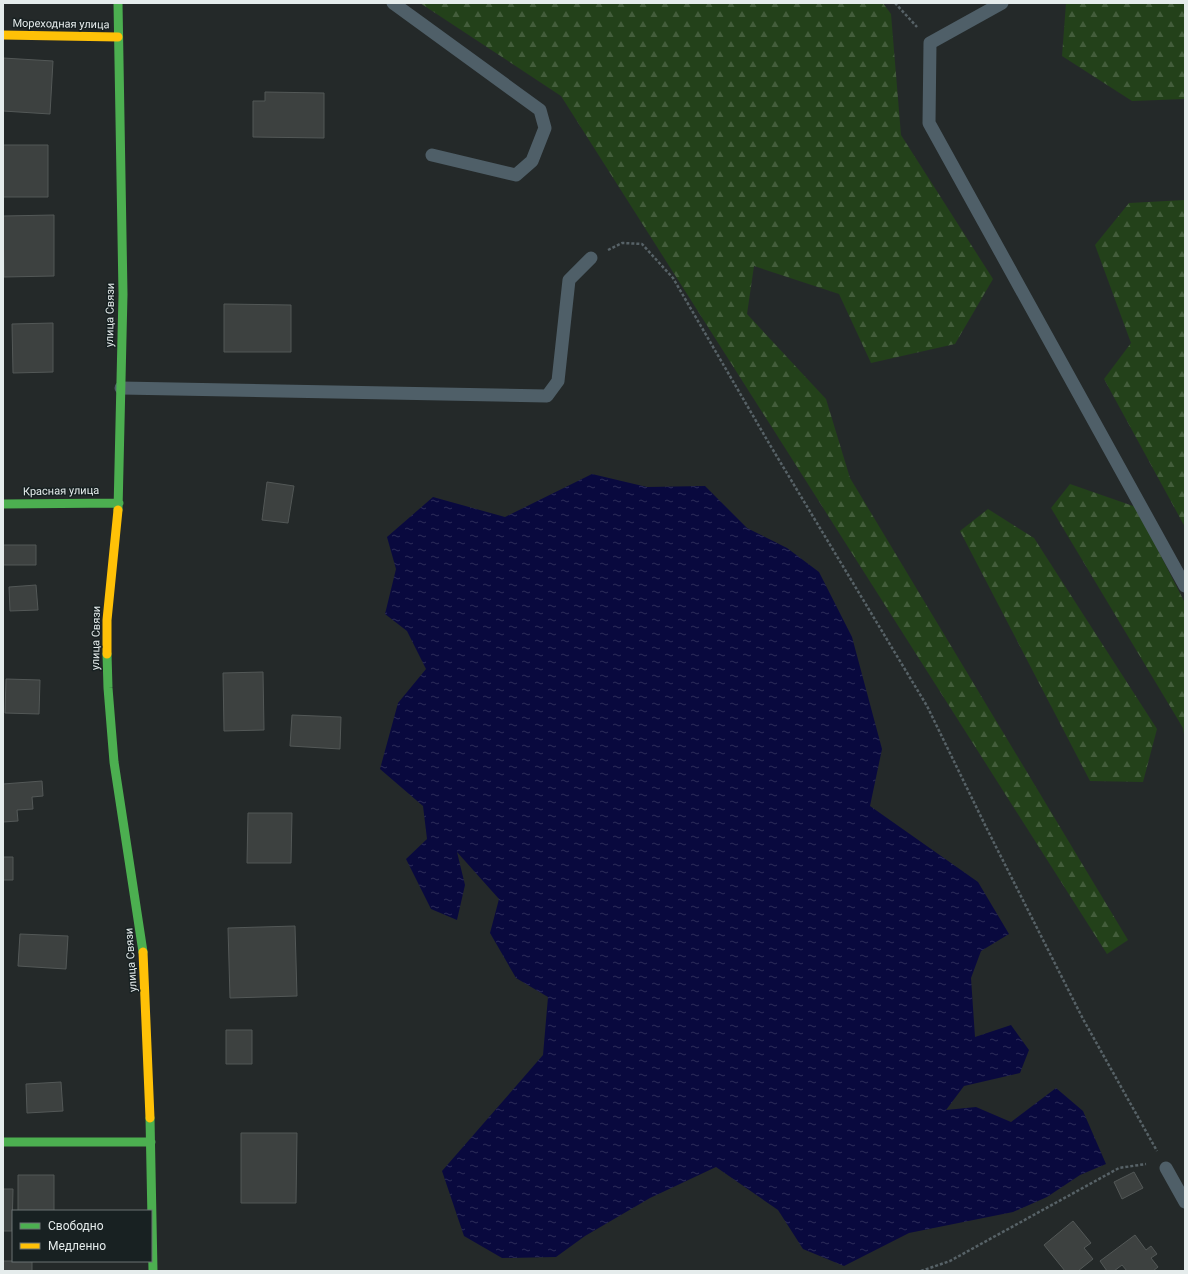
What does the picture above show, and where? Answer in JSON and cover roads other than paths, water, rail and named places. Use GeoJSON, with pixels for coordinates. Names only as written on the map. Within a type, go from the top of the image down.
{"type":"FeatureCollection","features":[{"type":"Feature","properties":{"kind":"main road","name":"улица Связи"},"geometry":{"type":"LineString","coordinates":[[118,3],[123,294],[118,502],[107,620],[108,688],[114,762],[143,945],[151,1142],[153,1271]]}},
{"type":"Feature","properties":{"kind":"main road","name":"Мореходная улица"},"geometry":{"type":"LineString","coordinates":[[3,35],[118,38]]}},
{"type":"Feature","properties":{"kind":"main road","name":"Красная улица"},"geometry":{"type":"LineString","coordinates":[[3,504],[118,502]]}},
{"type":"Feature","properties":{"kind":"main road"},"geometry":{"type":"LineString","coordinates":[[3,1142],[151,1142]]}},
{"type":"Feature","properties":{"kind":"lane"},"geometry":{"type":"LineString","coordinates":[[393,3],[540,110],[545,128],[532,161],[516,175],[432,155]]}},
{"type":"Feature","properties":{"kind":"lane"},"geometry":{"type":"LineString","coordinates":[[1002,3],[930,43],[929,124],[1185,586]]}},
{"type":"Feature","properties":{"kind":"lane"},"geometry":{"type":"LineString","coordinates":[[121,388],[547,396],[558,382],[569,280],[591,258]]}},
{"type":"Feature","properties":{"kind":"lane"},"geometry":{"type":"LineString","coordinates":[[1166,1168],[1185,1202]]}},
{"type":"Feature","properties":{"kind":"water"},"geometry":{"type":"Polygon","coordinates":[[[592,474],[647,487],[705,486],[747,528],[787,548],[819,572],[852,637],[882,749],[870,806],[978,882],[1009,934],[981,951],[971,978],[975,1037],[1011,1025],[1029,1050],[1020,1073],[964,1086],[946,1110],[976,1107],[1011,1122],[1056,1088],[1083,1111],[1106,1164],[1080,1175],[1047,1197],[1013,1212],[909,1233],[844,1266],[803,1249],[778,1210],[716,1167],[650,1198],[585,1236],[556,1257],[502,1258],[464,1236],[442,1171],[543,1055],[548,997],[516,978],[490,933],[499,899],[457,852],[465,885],[457,920],[431,909],[406,859],[427,839],[423,806],[380,769],[398,703],[426,669],[407,631],[385,614],[396,569],[387,537],[433,497],[505,517],[592,474]]]}}]}
